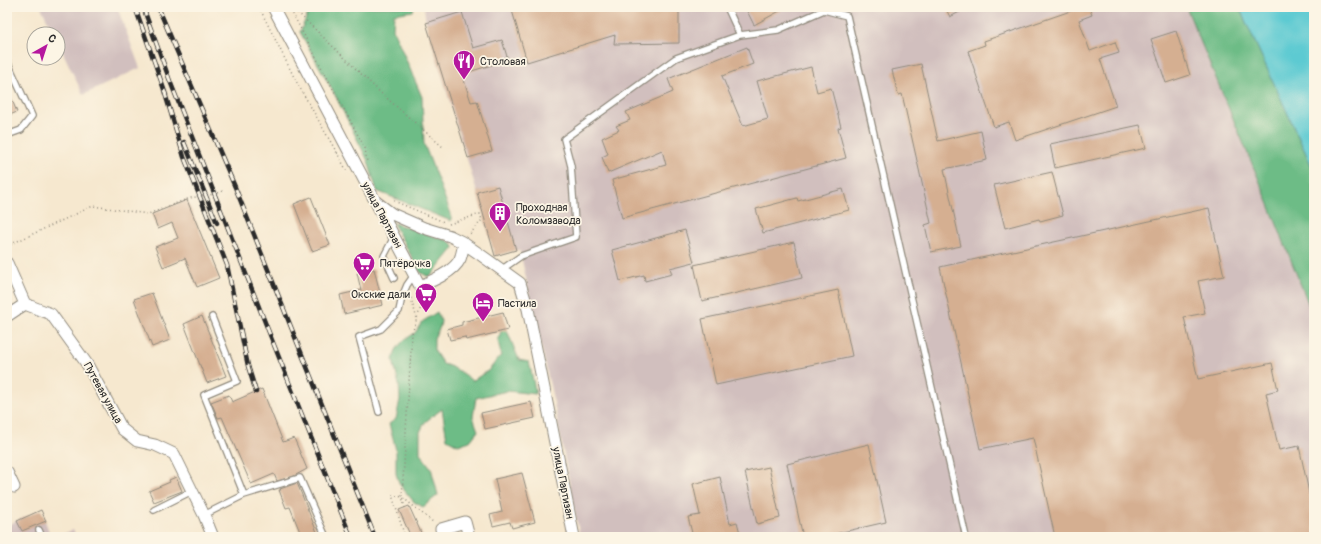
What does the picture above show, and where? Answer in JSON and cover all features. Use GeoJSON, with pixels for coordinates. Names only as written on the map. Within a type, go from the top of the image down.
{"type":"FeatureCollection","features":[{"type":"Feature","properties":{"kind":"street","name":"улица Партизан"},"geometry":{"type":"LineString","coordinates":[[273,7],[414,275]]}},
{"type":"Feature","properties":{"kind":"street","name":"улица Партизан"},"geometry":{"type":"LineString","coordinates":[[375,200],[392,214],[470,245],[520,283],[528,309],[574,537]]}},
{"type":"Feature","properties":{"kind":"street"},"geometry":{"type":"LineString","coordinates":[[414,275],[420,286],[435,280],[449,272],[460,261],[470,245]]}},
{"type":"Feature","properties":{"kind":"street"},"geometry":{"type":"LineString","coordinates":[[7,263],[24,304],[7,316]]}},
{"type":"Feature","properties":{"kind":"street","name":"Путевая улица"},"geometry":{"type":"LineString","coordinates":[[24,304],[50,314],[88,364],[122,429],[137,441],[155,445],[174,454],[204,514],[213,537]]}},
{"type":"Feature","properties":{"kind":"street"},"geometry":{"type":"LineString","coordinates":[[7,472],[14,487]]}},
{"type":"Feature","properties":{"kind":"street"},"geometry":{"type":"LineString","coordinates":[[440,529],[465,522],[469,537]]}},
{"type":"Feature","properties":{"kind":"lane"},"geometry":{"type":"LineString","coordinates":[[727,7],[740,35]]}},
{"type":"Feature","properties":{"kind":"lane"},"geometry":{"type":"LineString","coordinates":[[501,270],[521,256],[576,237],[571,166],[564,139],[676,58],[740,35],[778,30],[824,10],[847,16],[966,537]]}},
{"type":"Feature","properties":{"kind":"lane"},"geometry":{"type":"LineString","coordinates":[[7,62],[32,116],[21,130],[7,135]]}},
{"type":"Feature","properties":{"kind":"lane"},"geometry":{"type":"LineString","coordinates":[[394,236],[384,256],[394,278]]}},
{"type":"Feature","properties":{"kind":"lane"},"geometry":{"type":"LineString","coordinates":[[379,412],[359,337],[382,329],[399,311],[406,285],[414,275]]}},
{"type":"Feature","properties":{"kind":"lane"},"geometry":{"type":"LineString","coordinates":[[212,317],[237,381],[204,395],[244,495]]}},
{"type":"Feature","properties":{"kind":"lane"},"geometry":{"type":"LineString","coordinates":[[204,514],[244,495],[300,478],[326,537]]}},
{"type":"Feature","properties":{"kind":"lane"},"geometry":{"type":"LineString","coordinates":[[154,510],[192,491]]}},
{"type":"Feature","properties":{"kind":"lane"},"geometry":{"type":"LineString","coordinates":[[39,530],[42,537]]}},
{"type":"Feature","properties":{"kind":"path"},"geometry":{"type":"LineString","coordinates":[[258,7],[292,74],[348,174]]}},
{"type":"Feature","properties":{"kind":"path"},"geometry":{"type":"LineString","coordinates":[[289,7],[365,148],[367,163]]}},
{"type":"Feature","properties":{"kind":"path"},"geometry":{"type":"LineString","coordinates":[[292,7],[382,94],[444,148]]}},
{"type":"Feature","properties":{"kind":"path"},"geometry":{"type":"LineString","coordinates":[[292,22],[296,20]]}},
{"type":"Feature","properties":{"kind":"path"},"geometry":{"type":"LineString","coordinates":[[337,153],[341,151]]}},
{"type":"Feature","properties":{"kind":"path"},"geometry":{"type":"LineString","coordinates":[[7,246],[93,206],[148,214],[190,198],[215,194],[223,191],[225,193]]}},
{"type":"Feature","properties":{"kind":"path"},"geometry":{"type":"LineString","coordinates":[[392,200],[448,224],[480,214],[481,217],[484,216]]}},
{"type":"Feature","properties":{"kind":"path"},"geometry":{"type":"LineString","coordinates":[[470,245],[482,220],[481,217]]}},
{"type":"Feature","properties":{"kind":"path"},"geometry":{"type":"LineString","coordinates":[[406,285],[417,319]]}},
{"type":"Feature","properties":{"kind":"path"},"geometry":{"type":"LineString","coordinates":[[404,508],[402,497],[412,333],[425,294]]}},
{"type":"Feature","properties":{"kind":"path"},"geometry":{"type":"LineString","coordinates":[[405,537],[392,495],[402,497],[440,529]]}},
{"type":"Feature","properties":{"kind":"shaded area"},"geometry":{"type":"Polygon","coordinates":[[[41,7],[117,7],[140,68],[83,95],[66,59],[66,26],[50,26],[41,7]]]}},
{"type":"Feature","properties":{"kind":"shaded area"},"geometry":{"type":"Polygon","coordinates":[[[424,7],[1186,7],[1264,192],[1314,318],[1314,537],[580,537],[554,403],[520,251],[516,250],[495,256],[426,23],[424,7]]]}},
{"type":"Feature","properties":{"kind":"shaded area"},"geometry":{"type":"Polygon","coordinates":[[[41,510],[51,537],[7,537],[7,525],[41,510]]]}},
{"type":"Feature","properties":{"kind":"shaded area"},"geometry":{"type":"Polygon","coordinates":[[[73,530],[77,537],[55,537],[73,530]]]}},
{"type":"Feature","properties":{"kind":"green space"},"geometry":{"type":"Polygon","coordinates":[[[311,7],[414,7],[413,11],[394,14],[393,29],[422,97],[424,144],[451,214],[451,221],[377,191],[368,161],[336,97],[300,32],[311,7]]]}},
{"type":"Feature","properties":{"kind":"green space"},"geometry":{"type":"Polygon","coordinates":[[[1186,7],[1239,7],[1314,171],[1314,318],[1264,192],[1186,7]]]}},
{"type":"Feature","properties":{"kind":"green space"},"geometry":{"type":"Polygon","coordinates":[[[393,223],[449,241],[454,248],[431,276],[427,276],[420,272],[393,223]]]}},
{"type":"Feature","properties":{"kind":"green space"},"geometry":{"type":"Polygon","coordinates":[[[437,312],[441,321],[440,327],[434,338],[434,350],[443,364],[466,375],[472,381],[489,370],[501,355],[498,340],[504,323],[519,360],[529,362],[536,394],[507,391],[476,398],[473,417],[478,431],[470,441],[458,445],[447,439],[442,409],[425,422],[420,432],[420,453],[431,468],[438,495],[423,507],[414,502],[400,485],[396,474],[396,450],[389,424],[396,419],[400,399],[399,385],[393,360],[396,350],[403,341],[415,333],[422,322],[437,312]]]}},
{"type":"Feature","properties":{"kind":"water"},"geometry":{"type":"Polygon","coordinates":[[[1239,7],[1314,7],[1314,171],[1239,7]]]}},
{"type":"Feature","properties":{"kind":"building"},"geometry":{"type":"Polygon","coordinates":[[[511,7],[679,7],[679,43],[614,44],[615,35],[527,62],[511,7]]]}},
{"type":"Feature","properties":{"kind":"building"},"geometry":{"type":"Polygon","coordinates":[[[745,7],[787,7],[754,25],[745,7]]]}},
{"type":"Feature","properties":{"kind":"building"},"geometry":{"type":"Polygon","coordinates":[[[945,7],[969,7],[950,17],[945,7]]]}},
{"type":"Feature","properties":{"kind":"building"},"geometry":{"type":"Polygon","coordinates":[[[1082,7],[1089,7],[1092,15],[1079,20],[1090,51],[1115,42],[1119,53],[1100,59],[1116,106],[1015,140],[1009,122],[994,127],[968,51],[985,45],[984,41],[1082,7]]]}},
{"type":"Feature","properties":{"kind":"building"},"geometry":{"type":"Polygon","coordinates":[[[462,12],[473,48],[502,40],[508,60],[462,74],[471,102],[477,101],[492,151],[468,158],[426,23],[462,12]]]}},
{"type":"Feature","properties":{"kind":"building"},"geometry":{"type":"Polygon","coordinates":[[[1176,31],[1190,75],[1166,83],[1151,39],[1176,31]]]}},
{"type":"Feature","properties":{"kind":"building"},"geometry":{"type":"Polygon","coordinates":[[[747,47],[753,64],[722,76],[743,126],[768,119],[757,81],[811,67],[817,92],[831,88],[841,127],[838,128],[846,158],[622,218],[612,180],[666,165],[662,150],[608,173],[602,157],[608,154],[602,138],[619,130],[616,126],[630,120],[626,112],[673,92],[668,79],[747,47]]]}},
{"type":"Feature","properties":{"kind":"building"},"geometry":{"type":"Polygon","coordinates":[[[921,64],[938,141],[981,131],[987,160],[944,169],[961,246],[931,252],[925,225],[931,223],[902,94],[898,95],[892,70],[921,64]]]}},
{"type":"Feature","properties":{"kind":"building"},"geometry":{"type":"Polygon","coordinates":[[[7,88],[17,112],[7,116],[7,88]]]}},
{"type":"Feature","properties":{"kind":"building"},"geometry":{"type":"Polygon","coordinates":[[[1140,125],[1146,148],[1055,168],[1050,144],[1140,125]]]}},
{"type":"Feature","properties":{"kind":"building"},"geometry":{"type":"Polygon","coordinates":[[[1052,172],[1063,215],[1040,221],[1039,219],[1005,228],[994,185],[1052,172]]]}},
{"type":"Feature","properties":{"kind":"building","name":"Проходная Коломзавода"},"geometry":{"type":"Polygon","coordinates":[[[498,186],[516,250],[495,256],[477,192],[498,186]]]}},
{"type":"Feature","properties":{"kind":"building"},"geometry":{"type":"Polygon","coordinates":[[[843,189],[849,210],[763,233],[756,209],[797,198],[798,201],[843,189]]]}},
{"type":"Feature","properties":{"kind":"building"},"geometry":{"type":"Polygon","coordinates":[[[311,197],[330,245],[312,251],[294,204],[311,197]]]}},
{"type":"Feature","properties":{"kind":"building"},"geometry":{"type":"Polygon","coordinates":[[[187,200],[219,278],[197,287],[185,258],[163,267],[155,247],[178,238],[172,223],[158,229],[152,214],[187,200]]]}},
{"type":"Feature","properties":{"kind":"building"},"geometry":{"type":"Polygon","coordinates":[[[1209,208],[1224,276],[1198,281],[1205,313],[1184,317],[1198,379],[1272,363],[1278,390],[1266,393],[1279,450],[1299,446],[1314,516],[1314,537],[1055,537],[1033,438],[980,449],[940,267],[1209,208]]]}},
{"type":"Feature","properties":{"kind":"building"},"geometry":{"type":"Polygon","coordinates":[[[685,230],[694,262],[670,268],[672,274],[645,281],[644,275],[620,281],[612,250],[685,230]]]}},
{"type":"Feature","properties":{"kind":"building"},"geometry":{"type":"Polygon","coordinates":[[[794,242],[802,278],[702,301],[694,265],[794,242]]]}},
{"type":"Feature","properties":{"kind":"building"},"geometry":{"type":"Polygon","coordinates":[[[374,269],[383,305],[344,314],[340,295],[361,290],[357,273],[374,269]]]}},
{"type":"Feature","properties":{"kind":"building"},"geometry":{"type":"Polygon","coordinates":[[[838,290],[852,356],[716,385],[702,319],[838,290]]]}},
{"type":"Feature","properties":{"kind":"building"},"geometry":{"type":"Polygon","coordinates":[[[152,293],[170,340],[152,347],[134,299],[152,293]]]}},
{"type":"Feature","properties":{"kind":"building"},"geometry":{"type":"Polygon","coordinates":[[[503,312],[508,330],[466,340],[465,337],[450,340],[447,329],[462,325],[462,322],[503,312]]]}},
{"type":"Feature","properties":{"kind":"building"},"geometry":{"type":"Polygon","coordinates":[[[202,316],[226,376],[207,383],[184,324],[202,316]]]}},
{"type":"Feature","properties":{"kind":"building"},"geometry":{"type":"Polygon","coordinates":[[[262,389],[283,442],[294,438],[307,469],[294,476],[277,481],[274,474],[251,484],[222,417],[218,418],[211,402],[229,395],[232,402],[262,389]]]}},
{"type":"Feature","properties":{"kind":"building"},"geometry":{"type":"Polygon","coordinates":[[[531,402],[535,418],[485,429],[481,413],[531,402]]]}},
{"type":"Feature","properties":{"kind":"building"},"geometry":{"type":"Polygon","coordinates":[[[869,444],[886,522],[821,537],[803,537],[787,464],[869,444]]]}},
{"type":"Feature","properties":{"kind":"building"},"geometry":{"type":"Polygon","coordinates":[[[769,467],[780,518],[757,524],[745,472],[769,467]]]}},
{"type":"Feature","properties":{"kind":"building"},"geometry":{"type":"Polygon","coordinates":[[[522,473],[535,522],[512,528],[510,522],[493,526],[490,515],[502,512],[495,479],[522,473]]]}},
{"type":"Feature","properties":{"kind":"building"},"geometry":{"type":"Polygon","coordinates":[[[176,477],[182,491],[154,502],[149,491],[170,482],[169,480],[176,477]]]}},
{"type":"Feature","properties":{"kind":"building"},"geometry":{"type":"Polygon","coordinates":[[[720,477],[730,524],[737,522],[741,537],[693,537],[688,517],[700,515],[693,484],[720,477]]]}},
{"type":"Feature","properties":{"kind":"building"},"geometry":{"type":"Polygon","coordinates":[[[297,483],[319,537],[302,537],[290,507],[286,508],[279,490],[297,483]]]}},
{"type":"Feature","properties":{"kind":"building"},"geometry":{"type":"Polygon","coordinates":[[[409,506],[423,537],[411,537],[399,510],[409,506]]]}},
{"type":"Feature","properties":{"kind":"building"},"geometry":{"type":"Polygon","coordinates":[[[41,510],[46,521],[22,531],[17,521],[41,510]]]}},
{"type":"Feature","properties":{"kind":"railway"},"geometry":{"type":"LineString","coordinates":[[135,7],[166,95]]}},
{"type":"Feature","properties":{"kind":"railway"},"geometry":{"type":"LineString","coordinates":[[143,7],[170,81],[351,537]]}},
{"type":"Feature","properties":{"kind":"railway"},"geometry":{"type":"LineString","coordinates":[[158,7],[235,187],[375,537]]}},
{"type":"Feature","properties":{"kind":"railway"},"geometry":{"type":"LineString","coordinates":[[164,90],[184,157],[227,265],[248,366],[256,392]]}},
{"type":"Feature","properties":{"kind":"railway"},"geometry":{"type":"LineString","coordinates":[[184,142],[217,223]]}},
{"type":"Feature","properties":{"kind":"place","name":"Столовая"},"geometry":{"type":"Point","coordinates":[464,80]}},
{"type":"Feature","properties":{"kind":"place","name":"Проходная Коломзавода"},"geometry":{"type":"Point","coordinates":[500,232]}},
{"type":"Feature","properties":{"kind":"place","name":"Пятёрочка"},"geometry":{"type":"Point","coordinates":[364,282]}},
{"type":"Feature","properties":{"kind":"place","name":"Окские дали"},"geometry":{"type":"Point","coordinates":[426,314]}},
{"type":"Feature","properties":{"kind":"place","name":"Пастила"},"geometry":{"type":"Point","coordinates":[483,322]}}]}
